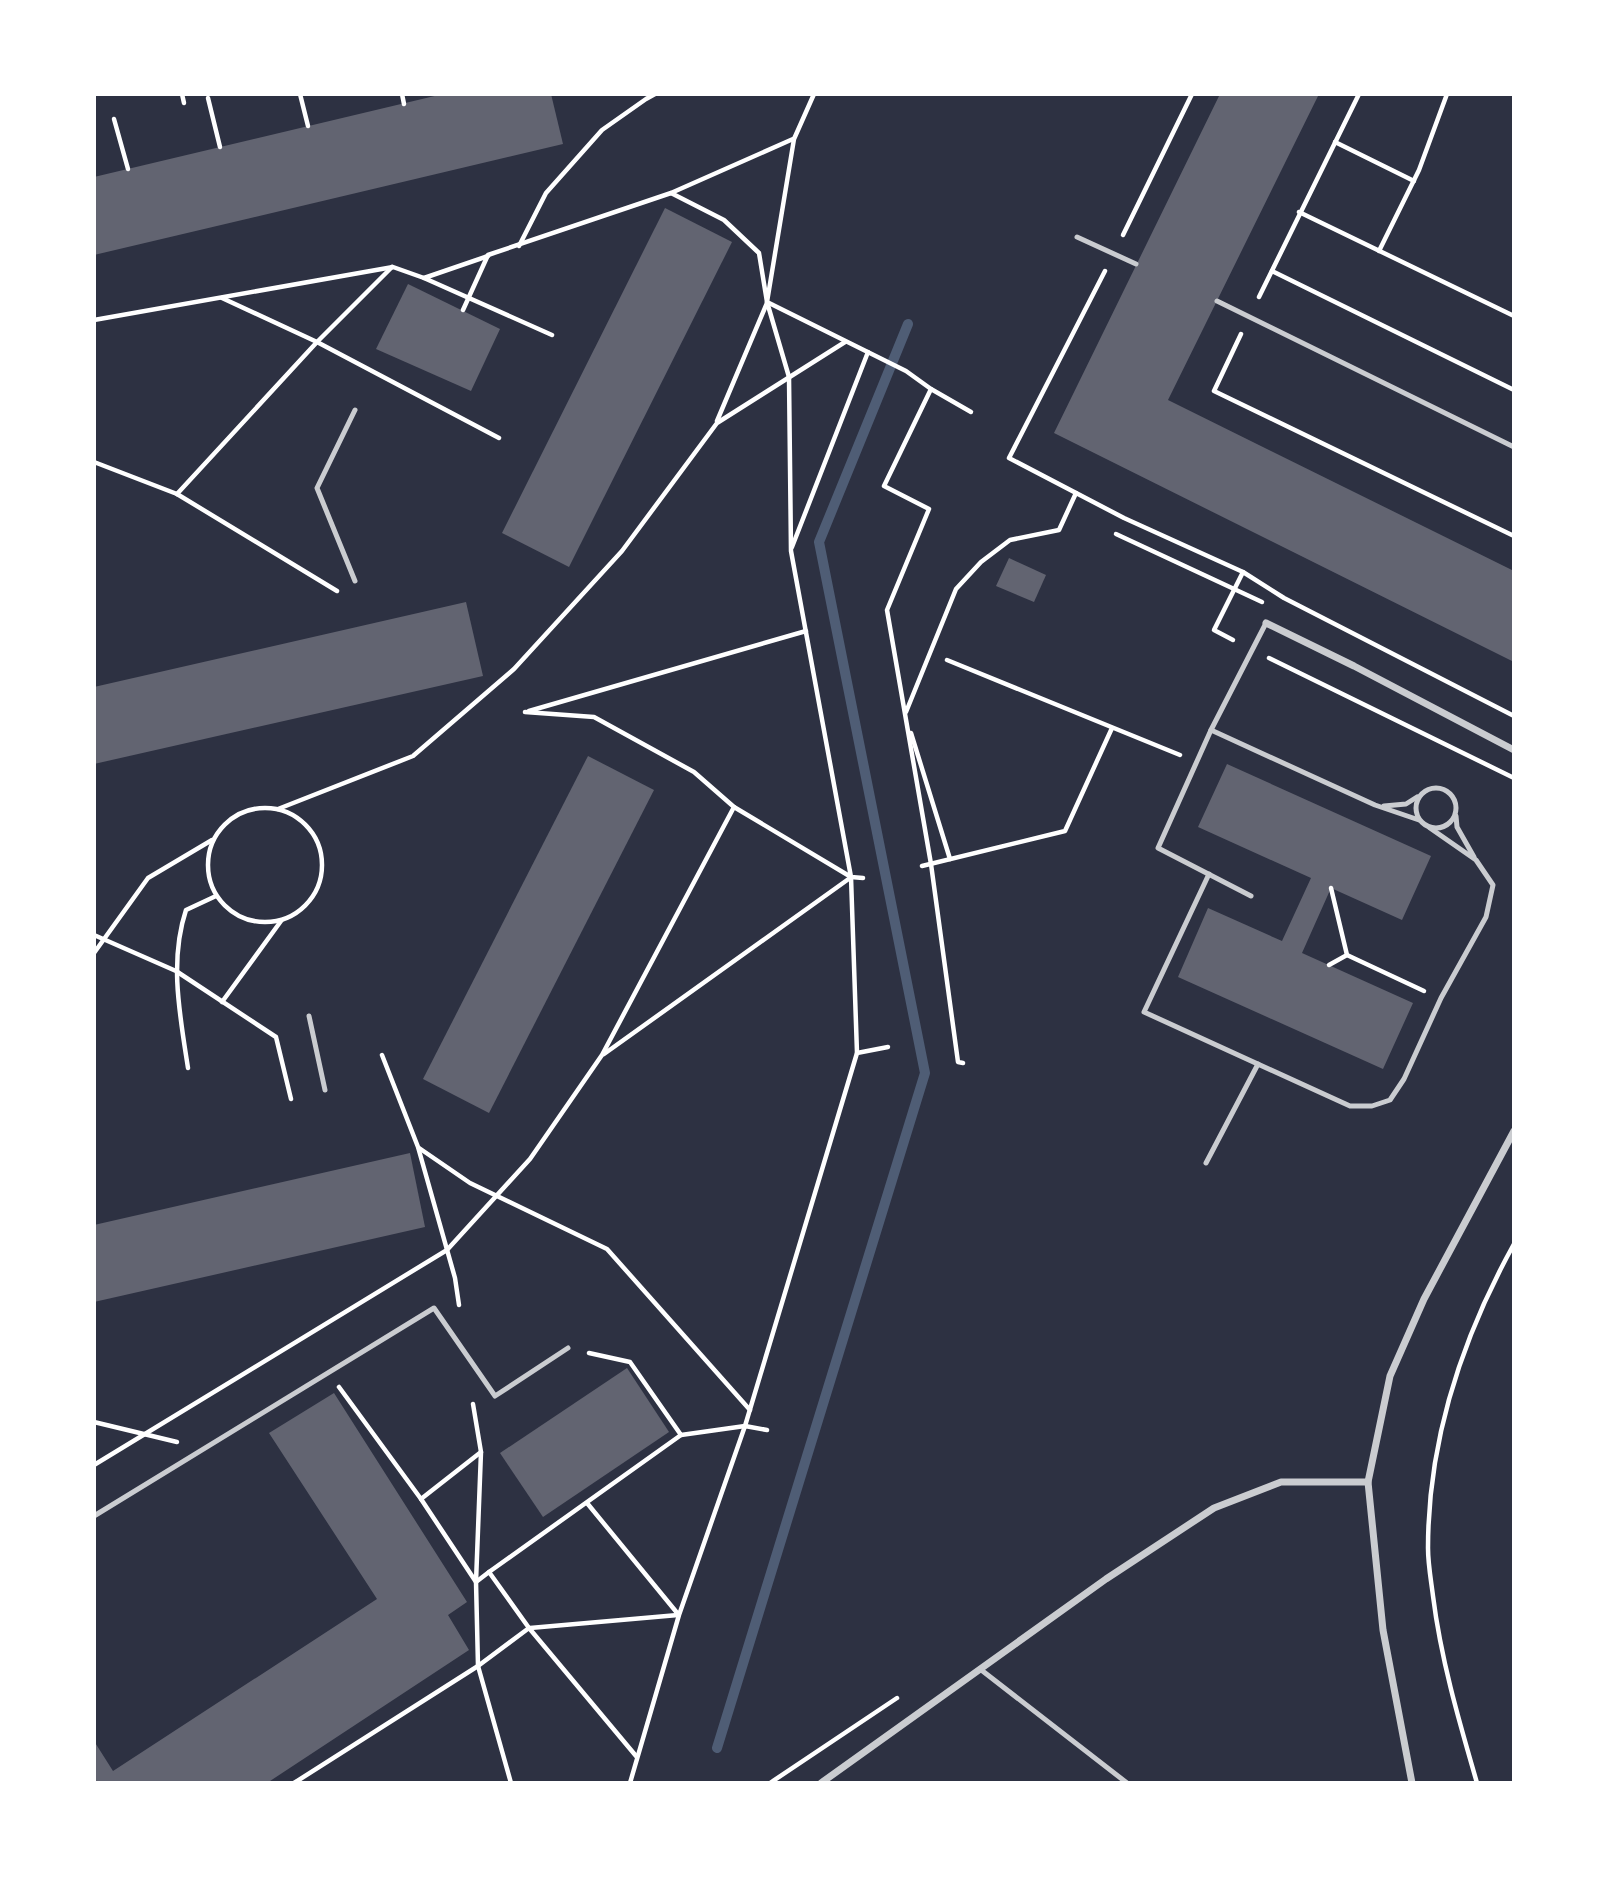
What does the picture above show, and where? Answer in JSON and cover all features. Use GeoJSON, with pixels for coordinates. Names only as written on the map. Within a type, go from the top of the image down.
{"type":"FeatureCollection","features":[{"type":"Feature","properties":{"kind":"street"},"geometry":{"type":"LineString","coordinates":[[1266,623],[1514,750]]}},
{"type":"Feature","properties":{"kind":"street"},"geometry":{"type":"LineString","coordinates":[[1412,1783],[1383,1630],[1368,1482],[1390,1376],[1424,1299],[1514,1132]]}},
{"type":"Feature","properties":{"kind":"street"},"geometry":{"type":"LineString","coordinates":[[821,1783],[1106,1579],[1214,1508],[1281,1482],[1368,1482]]}},
{"type":"Feature","properties":{"kind":"lane"},"geometry":{"type":"LineString","coordinates":[[1077,237],[1136,264]]}},
{"type":"Feature","properties":{"kind":"lane"},"geometry":{"type":"LineString","coordinates":[[1217,301],[1514,447]]}},
{"type":"Feature","properties":{"kind":"lane"},"geometry":{"type":"LineString","coordinates":[[355,410],[317,488],[355,581]]}},
{"type":"Feature","properties":{"kind":"lane"},"geometry":{"type":"LineString","coordinates":[[1251,896],[1158,848],[1211,730],[1266,623]]}},
{"type":"Feature","properties":{"kind":"lane"},"geometry":{"type":"LineString","coordinates":[[1211,730],[1375,805],[1419,820],[1476,860]]}},
{"type":"Feature","properties":{"kind":"lane"},"geometry":{"type":"LineString","coordinates":[[1209,874],[1144,1012],[1350,1106],[1372,1106],[1390,1100],[1404,1079],[1441,998],[1486,917],[1493,885],[1457,827],[1454,798],[1444,789],[1431,788],[1406,804],[1375,805]]}},
{"type":"Feature","properties":{"kind":"lane"},"geometry":{"type":"LineString","coordinates":[[1419,820],[1415,807],[1420,795]]}},
{"type":"Feature","properties":{"kind":"lane"},"geometry":{"type":"LineString","coordinates":[[1430,828],[1444,827],[1450,823],[1456,811]]}},
{"type":"Feature","properties":{"kind":"lane"},"geometry":{"type":"LineString","coordinates":[[309,1016],[325,1090]]}},
{"type":"Feature","properties":{"kind":"lane"},"geometry":{"type":"LineString","coordinates":[[1206,1163],[1258,1064]]}},
{"type":"Feature","properties":{"kind":"lane"},"geometry":{"type":"LineString","coordinates":[[94,1516],[433,1308],[495,1396],[568,1348]]}},
{"type":"Feature","properties":{"kind":"lane"},"geometry":{"type":"LineString","coordinates":[[980,1669],[1127,1783]]}},
{"type":"Feature","properties":{"kind":"path"},"geometry":{"type":"LineString","coordinates":[[182,94],[184,103]]}},
{"type":"Feature","properties":{"kind":"path"},"geometry":{"type":"LineString","coordinates":[[300,94],[308,126]]}},
{"type":"Feature","properties":{"kind":"path"},"geometry":{"type":"LineString","coordinates":[[402,94],[404,104]]}},
{"type":"Feature","properties":{"kind":"path"},"geometry":{"type":"LineString","coordinates":[[519,246],[546,192],[602,130],[655,94]]}},
{"type":"Feature","properties":{"kind":"path"},"geometry":{"type":"LineString","coordinates":[[278,809],[413,756],[514,669],[622,551],[716,423],[767,302],[794,139],[814,94]]}},
{"type":"Feature","properties":{"kind":"path"},"geometry":{"type":"LineString","coordinates":[[1192,94],[1009,457],[1124,518],[1243,572],[1284,598],[1514,716]]}},
{"type":"Feature","properties":{"kind":"path"},"geometry":{"type":"LineString","coordinates":[[1379,251],[1413,181],[1447,94]]}},
{"type":"Feature","properties":{"kind":"path"},"geometry":{"type":"LineString","coordinates":[[208,98],[220,147]]}},
{"type":"Feature","properties":{"kind":"path"},"geometry":{"type":"LineString","coordinates":[[114,119],[128,169]]}},
{"type":"Feature","properties":{"kind":"path"},"geometry":{"type":"LineString","coordinates":[[424,278],[671,193],[794,139]]}},
{"type":"Feature","properties":{"kind":"path"},"geometry":{"type":"LineString","coordinates":[[1335,142],[1413,181]]}},
{"type":"Feature","properties":{"kind":"path"},"geometry":{"type":"LineString","coordinates":[[630,1783],[678,1615],[745,1426],[857,1053],[851,877],[791,551],[789,377],[767,302],[759,253],[724,220],[671,193]]}},
{"type":"Feature","properties":{"kind":"path"},"geometry":{"type":"LineString","coordinates":[[1300,212],[1514,316]]}},
{"type":"Feature","properties":{"kind":"path"},"geometry":{"type":"LineString","coordinates":[[463,310],[488,255]]}},
{"type":"Feature","properties":{"kind":"path"},"geometry":{"type":"LineString","coordinates":[[177,494],[317,342],[393,267]]}},
{"type":"Feature","properties":{"kind":"path"},"geometry":{"type":"LineString","coordinates":[[94,320],[393,267],[552,335]]}},
{"type":"Feature","properties":{"kind":"path"},"geometry":{"type":"LineString","coordinates":[[1272,271],[1514,390]]}},
{"type":"Feature","properties":{"kind":"path"},"geometry":{"type":"LineString","coordinates":[[221,297],[317,342],[499,438]]}},
{"type":"Feature","properties":{"kind":"path"},"geometry":{"type":"LineString","coordinates":[[767,302],[906,372],[971,412]]}},
{"type":"Feature","properties":{"kind":"path"},"geometry":{"type":"LineString","coordinates":[[716,423],[846,342]]}},
{"type":"Feature","properties":{"kind":"path"},"geometry":{"type":"LineString","coordinates":[[791,551],[868,352]]}},
{"type":"Feature","properties":{"kind":"path"},"geometry":{"type":"LineString","coordinates":[[931,389],[884,486],[929,509],[887,610],[930,864],[959,1062]]}},
{"type":"Feature","properties":{"kind":"path"},"geometry":{"type":"LineString","coordinates":[[94,462],[177,494],[339,592]]}},
{"type":"Feature","properties":{"kind":"path"},"geometry":{"type":"LineString","coordinates":[[950,859],[905,714],[956,589],[981,562],[1010,540],[1059,530],[1076,493]]}},
{"type":"Feature","properties":{"kind":"path"},"geometry":{"type":"LineString","coordinates":[[1116,534],[1265,603]]}},
{"type":"Feature","properties":{"kind":"path"},"geometry":{"type":"LineString","coordinates":[[806,631],[525,712],[594,717],[694,772],[734,807],[851,877],[863,878]]}},
{"type":"Feature","properties":{"kind":"path"},"geometry":{"type":"LineString","coordinates":[[947,660],[1197,762]]}},
{"type":"Feature","properties":{"kind":"path"},"geometry":{"type":"LineString","coordinates":[[922,866],[1065,831],[1112,728]]}},
{"type":"Feature","properties":{"kind":"path"},"geometry":{"type":"LineString","coordinates":[[94,1465],[447,1251],[530,1159],[602,1055],[734,807]]}},
{"type":"Feature","properties":{"kind":"path"},"geometry":{"type":"LineString","coordinates":[[259,808],[278,809],[296,817],[310,830],[319,847],[323,866],[319,884],[311,900],[298,913],[281,921],[262,923],[244,919],[228,910],[216,896],[208,878],[207,859],[213,840],[224,824],[240,813],[259,808]]}},
{"type":"Feature","properties":{"kind":"path"},"geometry":{"type":"LineString","coordinates":[[94,953],[148,878],[213,840]]}},
{"type":"Feature","properties":{"kind":"path"},"geometry":{"type":"LineString","coordinates":[[602,1055],[851,877]]}},
{"type":"Feature","properties":{"kind":"path"},"geometry":{"type":"LineString","coordinates":[[1331,888],[1347,955]]}},
{"type":"Feature","properties":{"kind":"path"},"geometry":{"type":"LineString","coordinates":[[188,1068],[179,1014],[176,971],[178,933],[186,910],[216,896]]}},
{"type":"Feature","properties":{"kind":"path"},"geometry":{"type":"LineString","coordinates":[[222,1002],[281,921]]}},
{"type":"Feature","properties":{"kind":"path"},"geometry":{"type":"LineString","coordinates":[[94,935],[176,971],[276,1037],[291,1099]]}},
{"type":"Feature","properties":{"kind":"path"},"geometry":{"type":"LineString","coordinates":[[1347,955],[1441,998]]}},
{"type":"Feature","properties":{"kind":"path"},"geometry":{"type":"LineString","coordinates":[[1329,965],[1347,955]]}},
{"type":"Feature","properties":{"kind":"path"},"geometry":{"type":"LineString","coordinates":[[857,1053],[888,1048]]}},
{"type":"Feature","properties":{"kind":"path"},"geometry":{"type":"LineString","coordinates":[[382,1055],[418,1147],[455,1278],[465,1352]]}},
{"type":"Feature","properties":{"kind":"path"},"geometry":{"type":"LineString","coordinates":[[418,1147],[470,1183],[607,1248],[750,1410]]}},
{"type":"Feature","properties":{"kind":"path"},"geometry":{"type":"LineString","coordinates":[[1477,1783],[1439,1642],[1427,1550],[1432,1468],[1439,1430],[1470,1337],[1494,1279],[1514,1244]]}},
{"type":"Feature","properties":{"kind":"path"},"geometry":{"type":"LineString","coordinates":[[568,1348],[630,1362],[681,1435]]}},
{"type":"Feature","properties":{"kind":"path"},"geometry":{"type":"LineString","coordinates":[[329,1374],[421,1499],[476,1582]]}},
{"type":"Feature","properties":{"kind":"path"},"geometry":{"type":"LineString","coordinates":[[473,1402],[481,1452],[476,1582],[478,1666],[511,1783]]}},
{"type":"Feature","properties":{"kind":"path"},"geometry":{"type":"LineString","coordinates":[[94,1422],[181,1443]]}},
{"type":"Feature","properties":{"kind":"path"},"geometry":{"type":"LineString","coordinates":[[476,1582],[681,1435],[745,1426],[767,1430]]}},
{"type":"Feature","properties":{"kind":"path"},"geometry":{"type":"LineString","coordinates":[[421,1499],[481,1452]]}},
{"type":"Feature","properties":{"kind":"path"},"geometry":{"type":"LineString","coordinates":[[587,1503],[678,1615]]}},
{"type":"Feature","properties":{"kind":"path"},"geometry":{"type":"LineString","coordinates":[[489,1572],[529,1628],[637,1757]]}},
{"type":"Feature","properties":{"kind":"path"},"geometry":{"type":"LineString","coordinates":[[294,1783],[478,1666],[529,1628],[678,1615]]}},
{"type":"Feature","properties":{"kind":"building"},"geometry":{"type":"Polygon","coordinates":[[[443,94],[551,94],[563,144],[94,255],[94,177],[443,94]]]}},
{"type":"Feature","properties":{"kind":"building"},"geometry":{"type":"Polygon","coordinates":[[[1220,94],[1319,94],[1168,400],[1514,571],[1514,662],[1054,433],[1220,94]]]}},
{"type":"Feature","properties":{"kind":"building"},"geometry":{"type":"Polygon","coordinates":[[[665,208],[732,242],[569,567],[502,533],[665,208]]]}},
{"type":"Feature","properties":{"kind":"building"},"geometry":{"type":"Polygon","coordinates":[[[408,284],[500,329],[471,391],[376,349],[408,284]]]}},
{"type":"Feature","properties":{"kind":"building"},"geometry":{"type":"Polygon","coordinates":[[[1009,558],[1046,575],[1034,602],[996,586],[1009,558]]]}},
{"type":"Feature","properties":{"kind":"building"},"geometry":{"type":"Polygon","coordinates":[[[466,602],[483,676],[94,764],[94,687],[466,602]]]}},
{"type":"Feature","properties":{"kind":"building"},"geometry":{"type":"Polygon","coordinates":[[[588,756],[654,790],[489,1113],[423,1079],[588,756]]]}},
{"type":"Feature","properties":{"kind":"building"},"geometry":{"type":"Polygon","coordinates":[[[1227,764],[1431,856],[1402,920],[1331,888],[1302,953],[1413,1003],[1383,1069],[1178,977],[1208,908],[1282,941],[1311,878],[1198,827],[1227,764]]]}},
{"type":"Feature","properties":{"kind":"building"},"geometry":{"type":"Polygon","coordinates":[[[410,1153],[425,1227],[94,1302],[94,1225],[410,1153]]]}},
{"type":"Feature","properties":{"kind":"building"},"geometry":{"type":"Polygon","coordinates":[[[627,1368],[669,1432],[543,1517],[500,1453],[627,1368]]]}},
{"type":"Feature","properties":{"kind":"building"},"geometry":{"type":"Polygon","coordinates":[[[334,1393],[467,1602],[448,1615],[469,1650],[267,1783],[94,1783],[94,1741],[113,1771],[377,1599],[269,1433],[334,1393]]]}},
{"type":"Feature","properties":{"kind":"waterway"},"geometry":{"type":"LineString","coordinates":[[717,1748],[925,1073],[819,542],[908,324]]}}]}
